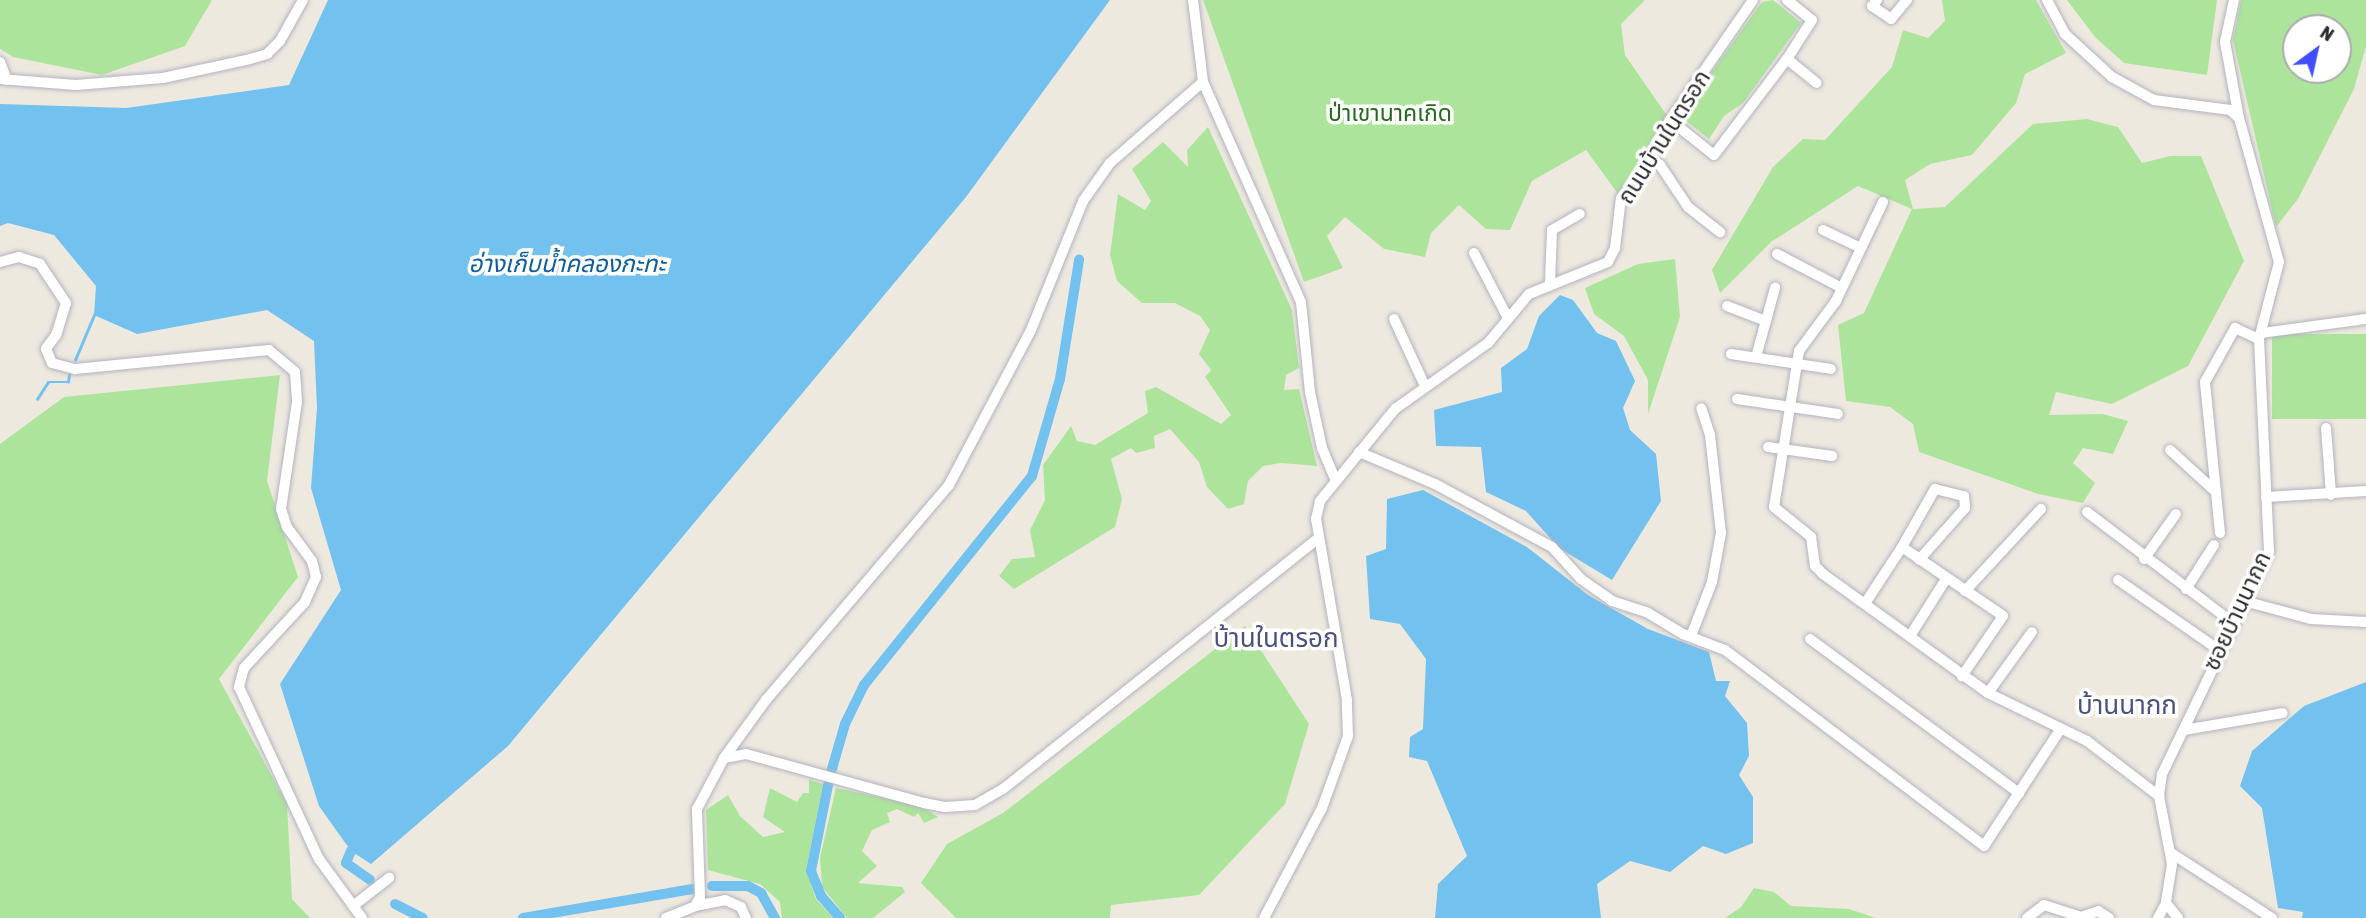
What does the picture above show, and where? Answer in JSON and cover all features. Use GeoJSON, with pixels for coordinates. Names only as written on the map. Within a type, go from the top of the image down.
{"type":"FeatureCollection","features":[{"type":"Feature","properties":{"kind":"street"},"geometry":{"type":"LineString","coordinates":[[0,62],[3,80],[76,85],[163,78],[267,54],[280,41],[303,0]]}},
{"type":"Feature","properties":{"kind":"street"},"geometry":{"type":"LineString","coordinates":[[1193,0],[1203,82],[1301,302],[1310,392],[1322,448],[1335,478]]}},
{"type":"Feature","properties":{"kind":"street","name":"ถนนบ้านในตรอก"},"geometry":{"type":"LineString","coordinates":[[1264,918],[1322,808],[1348,736],[1347,700],[1315,519],[1320,501],[1335,478],[1395,409],[1488,343],[1529,294],[1550,283],[1608,262],[1615,248],[1621,198],[1649,158],[1670,120],[1754,0]]}},
{"type":"Feature","properties":{"kind":"street"},"geometry":{"type":"LineString","coordinates":[[1670,120],[1713,155],[1787,59],[1812,20],[1787,0]]}},
{"type":"Feature","properties":{"kind":"street"},"geometry":{"type":"LineString","coordinates":[[1877,0],[1872,6],[1891,19],[1907,0]]}},
{"type":"Feature","properties":{"kind":"street"},"geometry":{"type":"LineString","coordinates":[[2047,0],[2065,34],[2112,77],[2154,100],[2230,110],[2239,118]]}},
{"type":"Feature","properties":{"kind":"street","name":"ซอยบ้านนากก"},"geometry":{"type":"LineString","coordinates":[[2158,918],[2166,903],[2171,853],[2159,796],[2162,774],[2232,623],[2269,552],[2260,336],[2280,262],[2239,118],[2225,42],[2234,0]]}},
{"type":"Feature","properties":{"kind":"street"},"geometry":{"type":"LineString","coordinates":[[1787,59],[1817,83]]}},
{"type":"Feature","properties":{"kind":"street"},"geometry":{"type":"LineString","coordinates":[[695,906],[701,890],[695,842],[697,809],[724,758],[766,699],[949,485],[1031,330],[1083,201],[1110,163],[1203,82]]}},
{"type":"Feature","properties":{"kind":"street"},"geometry":{"type":"LineString","coordinates":[[1649,158],[1660,165],[1688,206],[1720,232]]}},
{"type":"Feature","properties":{"kind":"street"},"geometry":{"type":"LineString","coordinates":[[1883,202],[1842,288],[1796,363],[1774,507],[1811,537],[1815,566],[1962,676],[1988,693],[2087,741],[2159,796]]}},
{"type":"Feature","properties":{"kind":"street"},"geometry":{"type":"LineString","coordinates":[[1550,283],[1552,230],[1580,214]]}},
{"type":"Feature","properties":{"kind":"street"},"geometry":{"type":"LineString","coordinates":[[1824,230],[1861,248]]}},
{"type":"Feature","properties":{"kind":"street"},"geometry":{"type":"LineString","coordinates":[[1474,253],[1508,318]]}},
{"type":"Feature","properties":{"kind":"street"},"geometry":{"type":"LineString","coordinates":[[1777,254],[1842,288]]}},
{"type":"Feature","properties":{"kind":"street"},"geometry":{"type":"LineString","coordinates":[[0,262],[19,257],[40,264],[66,303],[56,335],[46,349],[52,363],[75,369],[269,350],[295,372],[297,402],[281,509],[287,527],[312,561],[316,577],[305,603],[244,668],[239,687],[319,859],[362,918]]}},
{"type":"Feature","properties":{"kind":"street"},"geometry":{"type":"LineString","coordinates":[[1756,357],[1775,288]]}},
{"type":"Feature","properties":{"kind":"street"},"geometry":{"type":"LineString","coordinates":[[1727,306],[1766,321]]}},
{"type":"Feature","properties":{"kind":"street"},"geometry":{"type":"LineString","coordinates":[[2220,533],[2205,382],[2235,328],[2260,336],[2366,318]]}},
{"type":"Feature","properties":{"kind":"street"},"geometry":{"type":"LineString","coordinates":[[1394,320],[1425,386]]}},
{"type":"Feature","properties":{"kind":"street"},"geometry":{"type":"LineString","coordinates":[[1731,354],[1831,369]]}},
{"type":"Feature","properties":{"kind":"street"},"geometry":{"type":"LineString","coordinates":[[1737,399],[1838,414]]}},
{"type":"Feature","properties":{"kind":"street"},"geometry":{"type":"LineString","coordinates":[[1691,636],[1712,582],[1721,533],[1710,435],[1701,408]]}},
{"type":"Feature","properties":{"kind":"street"},"geometry":{"type":"LineString","coordinates":[[2326,428],[2331,495]]}},
{"type":"Feature","properties":{"kind":"street"},"geometry":{"type":"LineString","coordinates":[[1768,447],[1832,456]]}},
{"type":"Feature","properties":{"kind":"street"},"geometry":{"type":"LineString","coordinates":[[2170,450],[2216,492]]}},
{"type":"Feature","properties":{"kind":"street"},"geometry":{"type":"LineString","coordinates":[[1359,452],[1435,484],[1552,548],[1581,579],[1612,601],[1648,613],[1691,636],[1725,650],[1984,846],[2060,730]]}},
{"type":"Feature","properties":{"kind":"street"},"geometry":{"type":"LineString","coordinates":[[1866,602],[1902,547],[1935,488],[1964,496],[1965,508],[1919,560]]}},
{"type":"Feature","properties":{"kind":"street"},"geometry":{"type":"LineString","coordinates":[[2266,498],[2366,491]]}},
{"type":"Feature","properties":{"kind":"street"},"geometry":{"type":"LineString","coordinates":[[1965,591],[2041,509]]}},
{"type":"Feature","properties":{"kind":"street"},"geometry":{"type":"LineString","coordinates":[[2087,512],[2144,559],[2232,623]]}},
{"type":"Feature","properties":{"kind":"street"},"geometry":{"type":"LineString","coordinates":[[2144,559],[2176,514]]}},
{"type":"Feature","properties":{"kind":"street"},"geometry":{"type":"LineString","coordinates":[[724,758],[746,754],[924,803],[945,807],[975,805],[1003,789],[1318,538]]}},
{"type":"Feature","properties":{"kind":"street"},"geometry":{"type":"LineString","coordinates":[[2186,589],[2214,545]]}},
{"type":"Feature","properties":{"kind":"street"},"geometry":{"type":"LineString","coordinates":[[1902,547],[1945,579],[2003,616],[1962,676]]}},
{"type":"Feature","properties":{"kind":"street"},"geometry":{"type":"LineString","coordinates":[[1910,636],[1945,579]]}},
{"type":"Feature","properties":{"kind":"street"},"geometry":{"type":"LineString","coordinates":[[2119,580],[2219,650]]}},
{"type":"Feature","properties":{"kind":"street"},"geometry":{"type":"LineString","coordinates":[[2244,601],[2311,620],[2366,622]]}},
{"type":"Feature","properties":{"kind":"street"},"geometry":{"type":"LineString","coordinates":[[1988,693],[2032,632]]}},
{"type":"Feature","properties":{"kind":"street"},"geometry":{"type":"LineString","coordinates":[[1810,639],[2019,793]]}},
{"type":"Feature","properties":{"kind":"street"},"geometry":{"type":"LineString","coordinates":[[2184,730],[2283,713]]}},
{"type":"Feature","properties":{"kind":"street"},"geometry":{"type":"LineString","coordinates":[[2171,853],[2272,918]]}},
{"type":"Feature","properties":{"kind":"street"},"geometry":{"type":"LineString","coordinates":[[353,906],[389,878]]}},
{"type":"Feature","properties":{"kind":"street"},"geometry":{"type":"LineString","coordinates":[[666,918],[695,906],[725,900],[741,907],[746,918]]}},
{"type":"Feature","properties":{"kind":"street"},"geometry":{"type":"LineString","coordinates":[[2166,903],[2178,918]]}},
{"type":"Feature","properties":{"kind":"street"},"geometry":{"type":"LineString","coordinates":[[2027,918],[2044,905],[2081,917],[2098,911],[2109,918]]}},
{"type":"Feature","properties":{"kind":"green space"},"geometry":{"type":"Polygon","coordinates":[[[0,0],[212,0],[185,46],[102,75],[13,57],[0,49],[0,0]]]}},
{"type":"Feature","properties":{"kind":"green space","name":"ป่าเขานาคเกิด"},"geometry":{"type":"Polygon","coordinates":[[[1203,0],[1645,0],[1621,24],[1625,55],[1670,120],[1621,198],[1586,150],[1532,181],[1510,230],[1486,229],[1459,205],[1431,233],[1425,257],[1384,249],[1345,217],[1327,236],[1343,268],[1304,282],[1203,0]]]}},
{"type":"Feature","properties":{"kind":"green space"},"geometry":{"type":"Polygon","coordinates":[[[1773,0],[1801,23],[1743,103],[1724,116],[1709,139],[1680,116],[1762,2],[1773,0]]]}},
{"type":"Feature","properties":{"kind":"green space"},"geometry":{"type":"Polygon","coordinates":[[[1942,0],[2036,0],[2066,53],[2025,74],[2016,103],[1972,155],[1930,164],[1905,180],[1913,209],[1945,207],[2033,124],[2087,119],[2118,127],[2142,163],[2170,156],[2201,156],[2244,261],[2188,366],[2112,404],[2056,392],[2049,415],[2103,414],[2128,421],[2113,454],[2083,448],[2073,463],[2095,483],[2083,503],[2038,494],[1919,452],[1913,424],[1890,407],[1846,401],[1838,325],[1864,313],[1912,209],[1858,186],[1771,242],[1720,293],[1712,270],[1773,167],[1803,139],[1825,140],[1892,67],[1903,30],[1928,38],[1945,21],[1942,0]]]}},
{"type":"Feature","properties":{"kind":"green space"},"geometry":{"type":"Polygon","coordinates":[[[2067,0],[2217,0],[2207,75],[2124,63],[2095,37],[2067,0]]]}},
{"type":"Feature","properties":{"kind":"green space"},"geometry":{"type":"Polygon","coordinates":[[[2241,0],[2366,0],[2366,46],[2354,89],[2298,199],[2276,227],[2233,40],[2241,0]]]}},
{"type":"Feature","properties":{"kind":"green space"},"geometry":{"type":"Polygon","coordinates":[[[1208,127],[1292,310],[1299,368],[1286,375],[1284,390],[1299,389],[1317,466],[1281,463],[1263,466],[1248,481],[1244,504],[1228,509],[1207,487],[1199,462],[1170,429],[1154,436],[1155,448],[1136,453],[1131,448],[1111,459],[1122,499],[1115,527],[1014,589],[999,576],[1012,559],[1035,557],[1030,530],[1045,500],[1043,465],[1071,426],[1077,441],[1095,445],[1148,413],[1145,391],[1156,387],[1221,424],[1231,415],[1205,377],[1211,370],[1199,354],[1210,330],[1200,316],[1175,303],[1142,303],[1117,281],[1110,255],[1118,194],[1145,210],[1151,201],[1132,169],[1163,142],[1188,167],[1187,150],[1208,127]]]}},
{"type":"Feature","properties":{"kind":"green space"},"geometry":{"type":"Polygon","coordinates":[[[1675,259],[1680,317],[1648,414],[1648,380],[1624,336],[1594,314],[1585,288],[1638,264],[1675,259]]]}},
{"type":"Feature","properties":{"kind":"green space"},"geometry":{"type":"Polygon","coordinates":[[[2272,334],[2366,334],[2366,419],[2272,419],[2272,334]]]}},
{"type":"Feature","properties":{"kind":"green space"},"geometry":{"type":"Polygon","coordinates":[[[280,375],[267,481],[298,577],[219,679],[287,804],[292,899],[310,918],[0,918],[0,444],[64,397],[280,375]]]}},
{"type":"Feature","properties":{"kind":"green space"},"geometry":{"type":"Polygon","coordinates":[[[1245,626],[1309,724],[1285,804],[1199,895],[1111,905],[1110,918],[956,918],[921,883],[947,844],[1003,813],[1245,626]]]}},
{"type":"Feature","properties":{"kind":"green space"},"geometry":{"type":"Polygon","coordinates":[[[809,780],[823,784],[806,870],[816,899],[833,918],[782,918],[780,902],[760,884],[708,870],[706,810],[728,795],[740,816],[763,837],[785,832],[763,817],[770,788],[797,802],[803,793],[809,793],[809,780]]]}},
{"type":"Feature","properties":{"kind":"green space"},"geometry":{"type":"Polygon","coordinates":[[[836,788],[921,806],[938,817],[924,823],[918,813],[914,817],[897,809],[887,813],[890,822],[872,830],[862,851],[877,866],[858,883],[902,887],[905,892],[873,918],[847,918],[822,887],[820,858],[836,788]]]}},
{"type":"Feature","properties":{"kind":"green space"},"geometry":{"type":"Polygon","coordinates":[[[1754,888],[1774,892],[1791,906],[1849,909],[1876,918],[1725,918],[1741,907],[1754,888]]]}},
{"type":"Feature","properties":{"kind":"water","name":"อ่างเก็บน้ำคลองกะทะ"},"geometry":{"type":"Polygon","coordinates":[[[328,0],[1110,0],[966,197],[508,746],[371,864],[351,851],[319,806],[280,684],[341,590],[311,488],[317,408],[314,341],[267,310],[137,334],[94,315],[96,286],[54,235],[8,223],[0,226],[0,104],[126,108],[289,85],[328,0]]]}},
{"type":"Feature","properties":{"kind":"water"},"geometry":{"type":"Polygon","coordinates":[[[1560,295],[1573,300],[1597,333],[1616,341],[1635,381],[1623,408],[1630,430],[1656,454],[1661,501],[1612,580],[1559,548],[1526,511],[1486,492],[1481,447],[1436,446],[1434,410],[1502,392],[1501,368],[1527,349],[1539,316],[1560,295]]]}},
{"type":"Feature","properties":{"kind":"water"},"geometry":{"type":"Polygon","coordinates":[[[1423,490],[1527,547],[1588,595],[1648,629],[1709,652],[1716,681],[1730,681],[1725,696],[1747,723],[1749,756],[1739,775],[1753,797],[1753,843],[1726,854],[1703,846],[1670,872],[1630,861],[1597,884],[1601,918],[1435,918],[1438,884],[1467,856],[1427,761],[1409,757],[1410,737],[1423,729],[1426,659],[1400,624],[1370,619],[1366,556],[1386,549],[1387,499],[1423,490]]]}},
{"type":"Feature","properties":{"kind":"water"},"geometry":{"type":"Polygon","coordinates":[[[2366,682],[2366,918],[2302,918],[2303,912],[2278,908],[2262,808],[2240,786],[2252,751],[2304,706],[2366,682]]]}},
{"type":"Feature","properties":{"kind":"waterway"},"geometry":{"type":"LineString","coordinates":[[832,769],[845,724],[864,685],[1032,476],[1060,379],[1079,260]]}},
{"type":"Feature","properties":{"kind":"waterway"},"geometry":{"type":"LineString","coordinates":[[75,360],[94,315]]}},
{"type":"Feature","properties":{"kind":"waterway"},"geometry":{"type":"LineString","coordinates":[[37,399],[48,382],[68,382],[69,375]]}},
{"type":"Feature","properties":{"kind":"waterway"},"geometry":{"type":"LineString","coordinates":[[828,785],[811,871],[821,896],[840,918]]}},
{"type":"Feature","properties":{"kind":"waterway"},"geometry":{"type":"LineString","coordinates":[[351,851],[346,863],[370,880]]}},
{"type":"Feature","properties":{"kind":"waterway"},"geometry":{"type":"LineString","coordinates":[[712,886],[748,886],[761,893],[775,918]]}},
{"type":"Feature","properties":{"kind":"waterway"},"geometry":{"type":"LineString","coordinates":[[523,918],[693,889]]}},
{"type":"Feature","properties":{"kind":"waterway"},"geometry":{"type":"LineString","coordinates":[[395,904],[423,918]]}},
{"type":"Feature","properties":{"kind":"district","name":"บ้านในตรอก"},"geometry":{"type":"Point","coordinates":[1276,639]}},
{"type":"Feature","properties":{"kind":"district","name":"บ้านนากก"},"geometry":{"type":"Point","coordinates":[2127,706]}}]}
